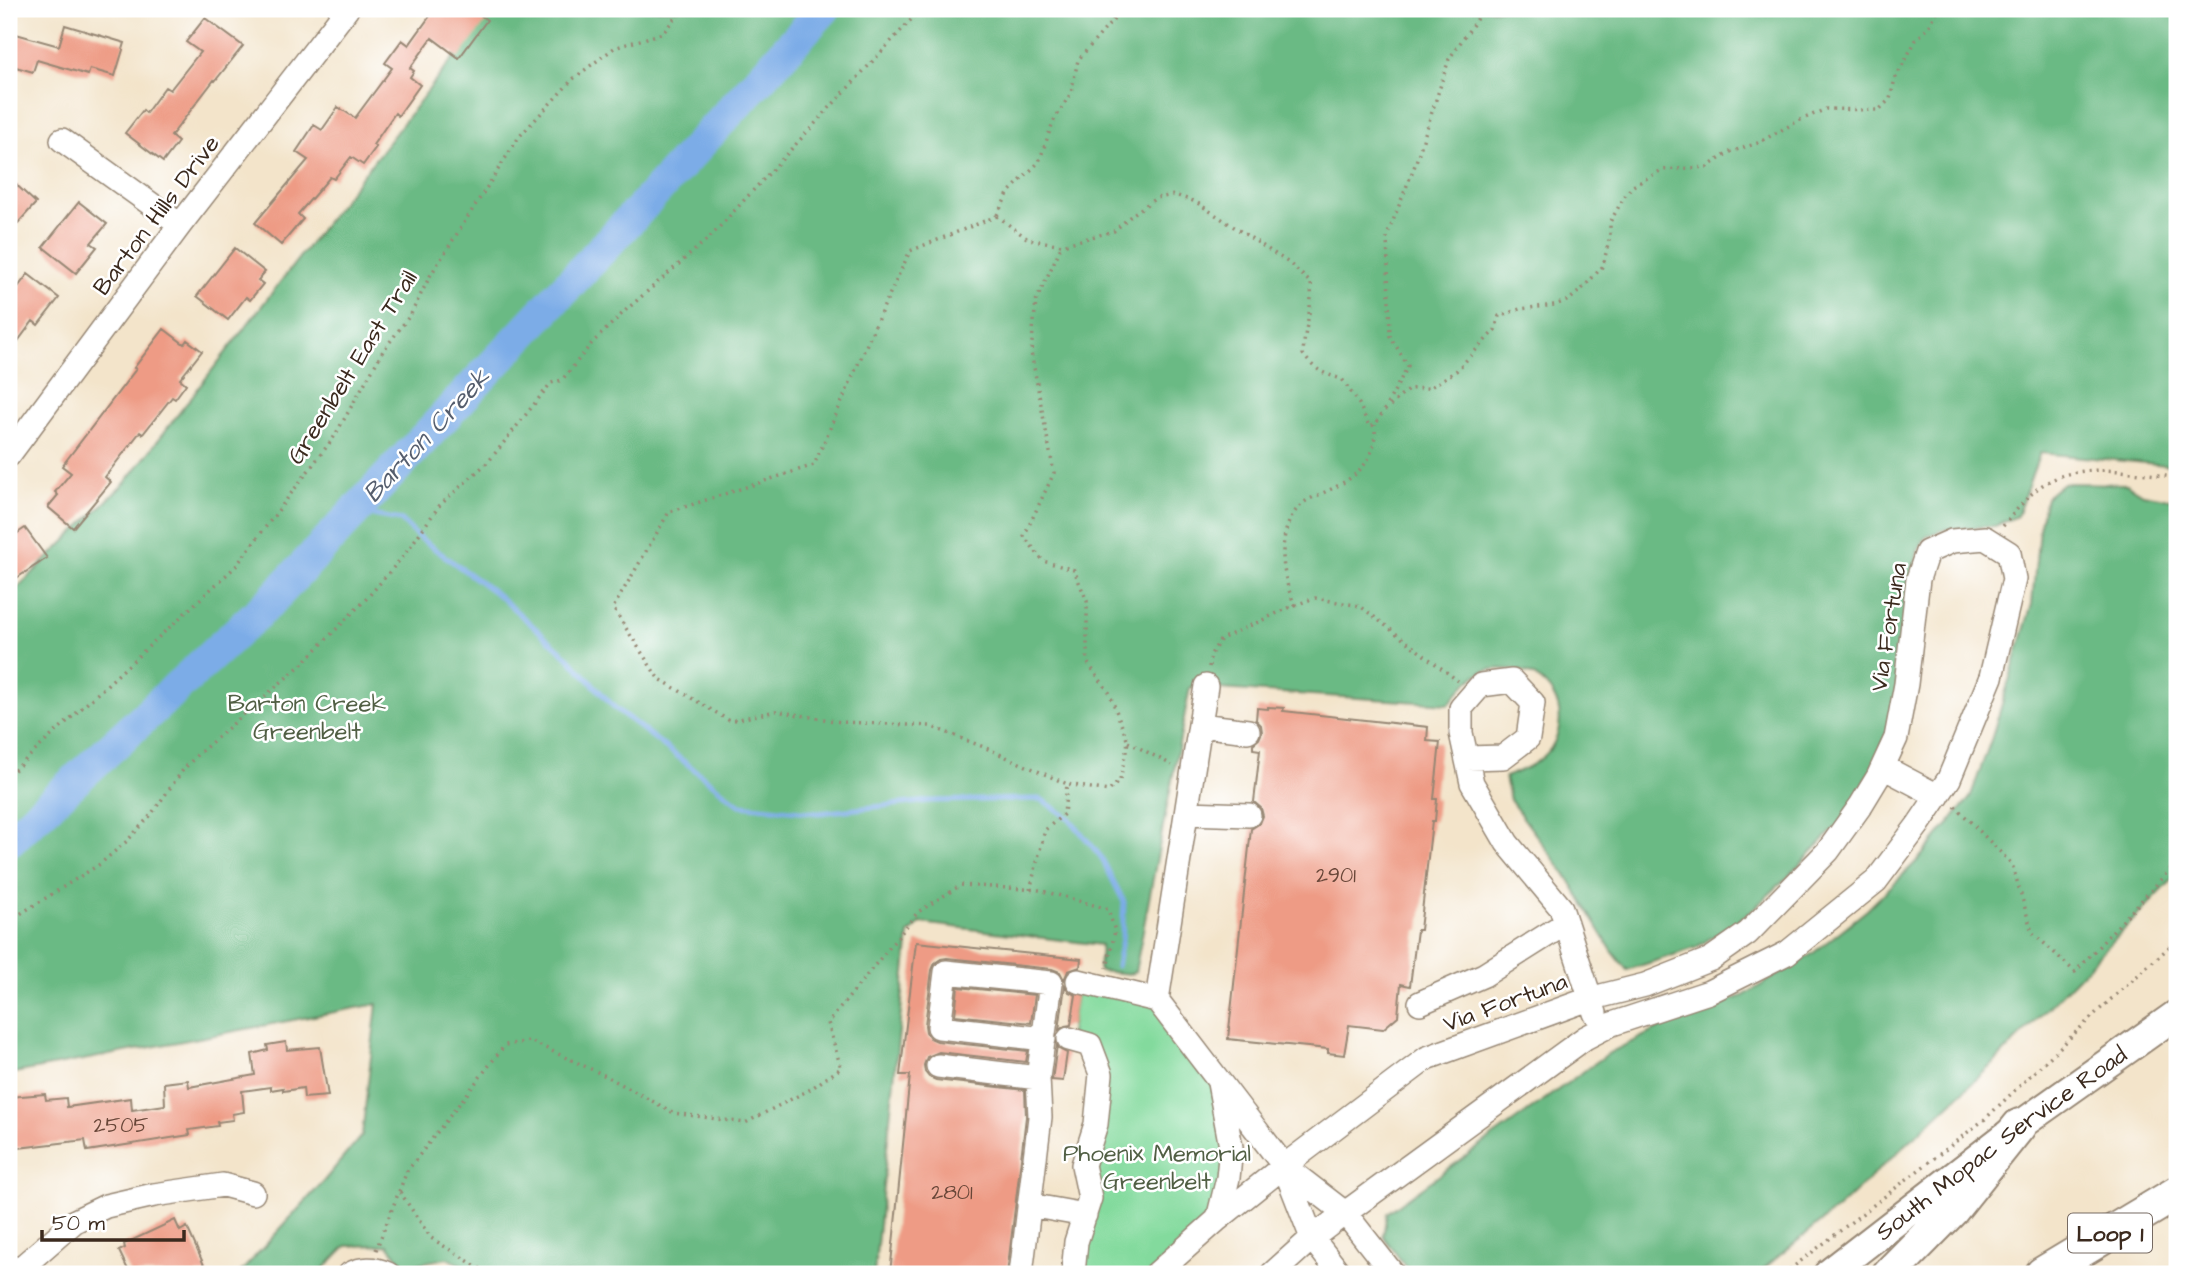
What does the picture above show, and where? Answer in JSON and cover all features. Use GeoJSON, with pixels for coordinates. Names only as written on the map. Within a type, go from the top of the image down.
{"type":"FeatureCollection","features":[{"type":"Feature","properties":{"kind":"highway"},"geometry":{"type":"LineString","coordinates":[[1889,1274],[1952,1210],[2020,1126]]}},
{"type":"Feature","properties":{"kind":"highway","name":"Loop 1"},"geometry":{"type":"LineString","coordinates":[[2042,1274],[2177,1193]]}},
{"type":"Feature","properties":{"kind":"main road","name":"South Mopac Service Road"},"geometry":{"type":"LineString","coordinates":[[1828,1274],[2020,1126],[2177,1014]]}},
{"type":"Feature","properties":{"kind":"street","name":"Barton Hills Drive"},"geometry":{"type":"LineString","coordinates":[[9,455],[180,225],[347,9]]}},
{"type":"Feature","properties":{"kind":"street"},"geometry":{"type":"LineString","coordinates":[[62,140],[180,225]]}},
{"type":"Feature","properties":{"kind":"street","name":"Via Fortuna"},"geometry":{"type":"LineString","coordinates":[[1156,1274],[1284,1166],[1427,1058],[1589,999],[1645,985],[1711,959],[1748,933],[1828,851],[1861,805],[1883,767],[1895,738],[1906,684],[1918,579],[1927,552],[1952,541],[1985,538],[1990,542]]}},
{"type":"Feature","properties":{"kind":"street"},"geometry":{"type":"LineString","coordinates":[[1272,1274],[1345,1213],[1585,1038],[1612,1024],[1709,992],[1787,953],[1876,881],[1949,779],[1992,677],[2014,579],[2008,553],[1990,542]]}},
{"type":"Feature","properties":{"kind":"street"},"geometry":{"type":"LineString","coordinates":[[1467,758],[1503,757],[1528,738],[1534,703],[1512,681],[1481,685],[1461,708],[1461,733],[1472,783],[1507,843],[1562,908],[1589,999],[1601,1029]]}},
{"type":"Feature","properties":{"kind":"street"},"geometry":{"type":"LineString","coordinates":[[1157,1000],[1206,686]]}},
{"type":"Feature","properties":{"kind":"street"},"geometry":{"type":"LineString","coordinates":[[1200,725],[1248,731]]}},
{"type":"Feature","properties":{"kind":"street"},"geometry":{"type":"LineString","coordinates":[[1883,767],[1938,796]]}},
{"type":"Feature","properties":{"kind":"street"},"geometry":{"type":"LineString","coordinates":[[1186,813],[1249,815]]}},
{"type":"Feature","properties":{"kind":"street"},"geometry":{"type":"LineString","coordinates":[[1420,1003],[1484,975],[1566,923]]}},
{"type":"Feature","properties":{"kind":"street"},"geometry":{"type":"LineString","coordinates":[[1021,1274],[1040,1117],[1038,1078],[1044,1039],[1051,983],[946,972],[939,1027],[1044,1039]]}},
{"type":"Feature","properties":{"kind":"street"},"geometry":{"type":"LineString","coordinates":[[1078,981],[1157,1000],[1284,1166],[1345,1213],[1393,1274]]}},
{"type":"Feature","properties":{"kind":"street"},"geometry":{"type":"LineString","coordinates":[[1069,1039],[1090,1045],[1101,1074],[1096,1124],[1083,1165],[1090,1198],[1076,1242],[1073,1274]]}},
{"type":"Feature","properties":{"kind":"street"},"geometry":{"type":"LineString","coordinates":[[938,1066],[1038,1078]]}},
{"type":"Feature","properties":{"kind":"street"},"geometry":{"type":"LineString","coordinates":[[1218,1080],[1231,1147],[1218,1219]]}},
{"type":"Feature","properties":{"kind":"street"},"geometry":{"type":"LineString","coordinates":[[1284,1166],[1312,1238],[1340,1274]]}},
{"type":"Feature","properties":{"kind":"street"},"geometry":{"type":"LineString","coordinates":[[14,1274],[75,1221],[107,1206],[153,1195],[223,1185],[253,1193]]}},
{"type":"Feature","properties":{"kind":"street"},"geometry":{"type":"LineString","coordinates":[[1029,1205],[1085,1215]]}},
{"type":"Feature","properties":{"kind":"path","name":"Greenbelt East Trail"},"geometry":{"type":"LineString","coordinates":[[9,775],[236,566],[334,437],[383,351],[411,314],[430,276],[519,137],[573,79],[614,48],[663,33],[682,9]]}},
{"type":"Feature","properties":{"kind":"path"},"geometry":{"type":"LineString","coordinates":[[9,921],[100,864],[127,841],[197,755],[278,687],[333,635],[387,577],[439,506],[489,461],[551,383],[562,380],[592,343],[626,310],[711,236],[921,9]]}},
{"type":"Feature","properties":{"kind":"path"},"geometry":{"type":"LineString","coordinates":[[1062,245],[1035,301],[1031,352],[1054,473],[1024,536],[1043,561],[1074,570],[1087,601],[1087,663],[1109,692],[1128,741],[1120,780],[1109,792],[1067,785],[930,726],[841,722],[776,711],[730,721],[658,678],[613,608],[669,512],[814,465],[910,251],[997,216],[1009,191],[1039,162],[1053,122],[1071,93],[1078,60],[1123,9]]}},
{"type":"Feature","properties":{"kind":"path"},"geometry":{"type":"LineString","coordinates":[[1294,605],[1286,587],[1284,533],[1301,504],[1357,474],[1374,449],[1375,425],[1408,366],[1391,336],[1387,236],[1415,165],[1449,60],[1476,20],[1479,9]]}},
{"type":"Feature","properties":{"kind":"path"},"geometry":{"type":"LineString","coordinates":[[1383,412],[1409,389],[1429,388],[1456,370],[1495,330],[1499,316],[1520,309],[1555,305],[1576,295],[1603,266],[1610,236],[1610,222],[1633,186],[1662,170],[1707,167],[1731,152],[1758,143],[1826,109],[1880,110],[1890,99],[1895,79],[1916,40],[1929,27],[1938,9]]}},
{"type":"Feature","properties":{"kind":"path"},"geometry":{"type":"LineString","coordinates":[[997,216],[1028,239],[1062,245],[1114,231],[1156,198],[1175,195],[1196,202],[1289,263],[1311,283],[1312,300],[1303,354],[1312,367],[1342,379],[1359,404],[1369,426],[1375,425]]}},
{"type":"Feature","properties":{"kind":"path"},"geometry":{"type":"LineString","coordinates":[[1990,542],[2038,488],[2056,478],[2096,470],[2177,477]]}},
{"type":"Feature","properties":{"kind":"path"},"geometry":{"type":"LineString","coordinates":[[1206,686],[1211,654],[1221,639],[1315,598],[1360,606],[1474,693]]}},
{"type":"Feature","properties":{"kind":"path"},"geometry":{"type":"LineString","coordinates":[[1128,741],[1178,768],[1193,769]]}},
{"type":"Feature","properties":{"kind":"path"},"geometry":{"type":"LineString","coordinates":[[1030,890],[1045,830],[1064,814],[1067,785]]}},
{"type":"Feature","properties":{"kind":"path"},"geometry":{"type":"LineString","coordinates":[[1938,796],[1951,802],[2012,864],[2032,932],[2075,972],[2177,862]]}},
{"type":"Feature","properties":{"kind":"path"},"geometry":{"type":"LineString","coordinates":[[369,1272],[407,1171],[505,1045],[530,1041],[606,1076],[674,1113],[745,1123],[808,1090],[841,1068],[828,1023],[918,912],[961,885],[1039,890],[1108,909],[1115,931],[1103,987]]}},
{"type":"Feature","properties":{"kind":"path"},"geometry":{"type":"LineString","coordinates":[[1784,1274],[1985,1119],[2177,940]]}},
{"type":"Feature","properties":{"kind":"path"},"geometry":{"type":"LineString","coordinates":[[400,1192],[431,1238],[489,1274]]}},
{"type":"Feature","properties":{"kind":"green space","name":"Barton Creek Greenbelt"},"geometry":{"type":"Polygon","coordinates":[[[491,9],[2177,9],[2177,466],[2040,453],[2017,516],[1995,526],[1947,529],[1926,536],[1917,553],[1894,708],[1878,760],[1841,822],[1789,876],[1748,914],[1695,948],[1627,970],[1612,951],[1568,878],[1510,800],[1505,777],[1542,758],[1551,748],[1560,720],[1553,695],[1545,684],[1534,676],[1505,669],[1486,670],[1469,681],[1449,704],[1190,687],[1135,972],[1131,974],[1099,971],[1101,945],[921,923],[909,934],[874,1274],[481,1274],[447,1258],[405,1266],[388,1245],[346,1246],[319,1274],[239,1274],[362,1135],[377,1004],[9,1074],[9,596],[125,483],[491,9]]]}},
{"type":"Feature","properties":{"kind":"green space"},"geometry":{"type":"Polygon","coordinates":[[[2063,483],[2127,484],[2143,494],[2177,500],[2177,875],[1999,1058],[1840,1206],[1757,1274],[1411,1274],[1383,1236],[1387,1213],[1609,1053],[1680,1018],[1743,996],[1812,954],[1867,910],[1918,860],[1970,798],[1992,737],[2032,604],[2039,529],[2046,497],[2063,483]]]}},
{"type":"Feature","properties":{"kind":"green space","name":"Phoenix Memorial Greenbelt"},"geometry":{"type":"Polygon","coordinates":[[[1078,981],[1157,1000],[1218,1080],[1231,1147],[1218,1219],[1156,1274],[1073,1274],[1101,1074],[1069,1039],[1078,981]]]}},
{"type":"Feature","properties":{"kind":"building"},"geometry":{"type":"Polygon","coordinates":[[[435,9],[472,9],[487,20],[459,58],[432,38],[410,68],[414,71],[410,77],[420,85],[398,116],[395,113],[363,165],[351,157],[334,179],[330,177],[298,214],[303,219],[281,245],[255,223],[308,160],[296,152],[314,125],[322,130],[338,107],[355,118],[392,68],[385,63],[402,40],[409,45],[435,9]]]}},
{"type":"Feature","properties":{"kind":"building"},"geometry":{"type":"Polygon","coordinates":[[[205,18],[243,46],[171,136],[178,142],[163,162],[125,133],[143,110],[146,113],[165,87],[170,90],[200,52],[186,42],[205,18]]]}},
{"type":"Feature","properties":{"kind":"building"},"geometry":{"type":"Polygon","coordinates":[[[65,25],[125,43],[115,76],[90,69],[88,75],[37,60],[33,72],[9,65],[9,32],[59,46],[65,25]]]}},
{"type":"Feature","properties":{"kind":"building"},"geometry":{"type":"Polygon","coordinates":[[[9,178],[36,203],[9,233],[9,178]]]}},
{"type":"Feature","properties":{"kind":"building"},"geometry":{"type":"Polygon","coordinates":[[[79,202],[107,224],[91,243],[97,247],[76,273],[43,247],[79,202]]]}},
{"type":"Feature","properties":{"kind":"building"},"geometry":{"type":"Polygon","coordinates":[[[235,248],[265,272],[258,280],[263,284],[250,300],[246,297],[228,320],[197,296],[235,248]]]}},
{"type":"Feature","properties":{"kind":"building"},"geometry":{"type":"Polygon","coordinates":[[[28,274],[59,298],[38,325],[33,321],[18,341],[9,334],[9,299],[28,274]]]}},
{"type":"Feature","properties":{"kind":"building"},"geometry":{"type":"Polygon","coordinates":[[[164,329],[184,344],[187,340],[202,351],[180,379],[186,384],[175,399],[172,397],[143,434],[140,432],[105,477],[111,482],[73,528],[48,507],[58,495],[55,492],[71,473],[62,466],[164,329]]]}},
{"type":"Feature","properties":{"kind":"building"},"geometry":{"type":"Polygon","coordinates":[[[25,528],[47,558],[9,583],[9,539],[25,528]]]}},
{"type":"Feature","properties":{"kind":"building"},"geometry":{"type":"Polygon","coordinates":[[[1257,708],[1284,708],[1283,711],[1428,727],[1427,741],[1440,742],[1434,799],[1437,799],[1435,821],[1432,821],[1420,930],[1417,930],[1410,986],[1401,984],[1398,1016],[1383,1029],[1349,1025],[1344,1055],[1328,1053],[1328,1049],[1228,1039],[1251,829],[1260,823],[1263,816],[1261,808],[1254,802],[1260,750],[1253,749],[1253,744],[1262,732],[1261,725],[1256,720],[1257,708]]]}},
{"type":"Feature","properties":{"kind":"building"},"geometry":{"type":"Polygon","coordinates":[[[916,942],[1081,959],[1080,967],[1068,971],[1064,980],[1060,972],[1052,969],[947,958],[935,963],[932,970],[925,1025],[930,1038],[1028,1051],[1026,1062],[939,1052],[927,1057],[924,1065],[929,1077],[936,1080],[1025,1090],[1026,1117],[1007,1274],[890,1274],[910,1075],[900,1075],[916,942]]]}},
{"type":"Feature","properties":{"kind":"building"},"geometry":{"type":"Polygon","coordinates":[[[1065,985],[1069,992],[1076,995],[1071,1025],[1059,1030],[1065,985]]]}},
{"type":"Feature","properties":{"kind":"building"},"geometry":{"type":"Polygon","coordinates":[[[958,987],[1035,995],[1031,1023],[955,1015],[958,987]]]}},
{"type":"Feature","properties":{"kind":"building"},"geometry":{"type":"Polygon","coordinates":[[[286,1042],[287,1050],[320,1047],[328,1096],[304,1098],[303,1088],[283,1091],[283,1088],[271,1090],[271,1087],[242,1091],[244,1112],[232,1114],[233,1120],[217,1122],[218,1126],[189,1130],[190,1135],[87,1151],[85,1140],[9,1149],[9,1097],[45,1094],[46,1100],[66,1098],[67,1107],[131,1098],[132,1110],[165,1105],[164,1083],[188,1080],[189,1087],[255,1075],[252,1054],[268,1050],[267,1045],[286,1042]]]}},
{"type":"Feature","properties":{"kind":"building"},"geometry":{"type":"Polygon","coordinates":[[[1057,1045],[1067,1053],[1063,1081],[1052,1080],[1057,1045]]]}},
{"type":"Feature","properties":{"kind":"building"},"geometry":{"type":"Polygon","coordinates":[[[175,1220],[180,1231],[187,1227],[208,1274],[130,1274],[119,1251],[125,1248],[124,1244],[175,1220]]]}},
{"type":"Feature","properties":{"kind":"waterway","name":"Barton Creek"},"geometry":{"type":"LineString","coordinates":[[9,841],[270,602],[824,9]]}},
{"type":"Feature","properties":{"kind":"waterway"},"geometry":{"type":"LineString","coordinates":[[355,512],[401,520],[417,536],[498,595],[567,656],[615,708],[740,805],[819,813],[929,801],[1041,799],[1069,818],[1101,857],[1124,902],[1117,966]]}}]}
